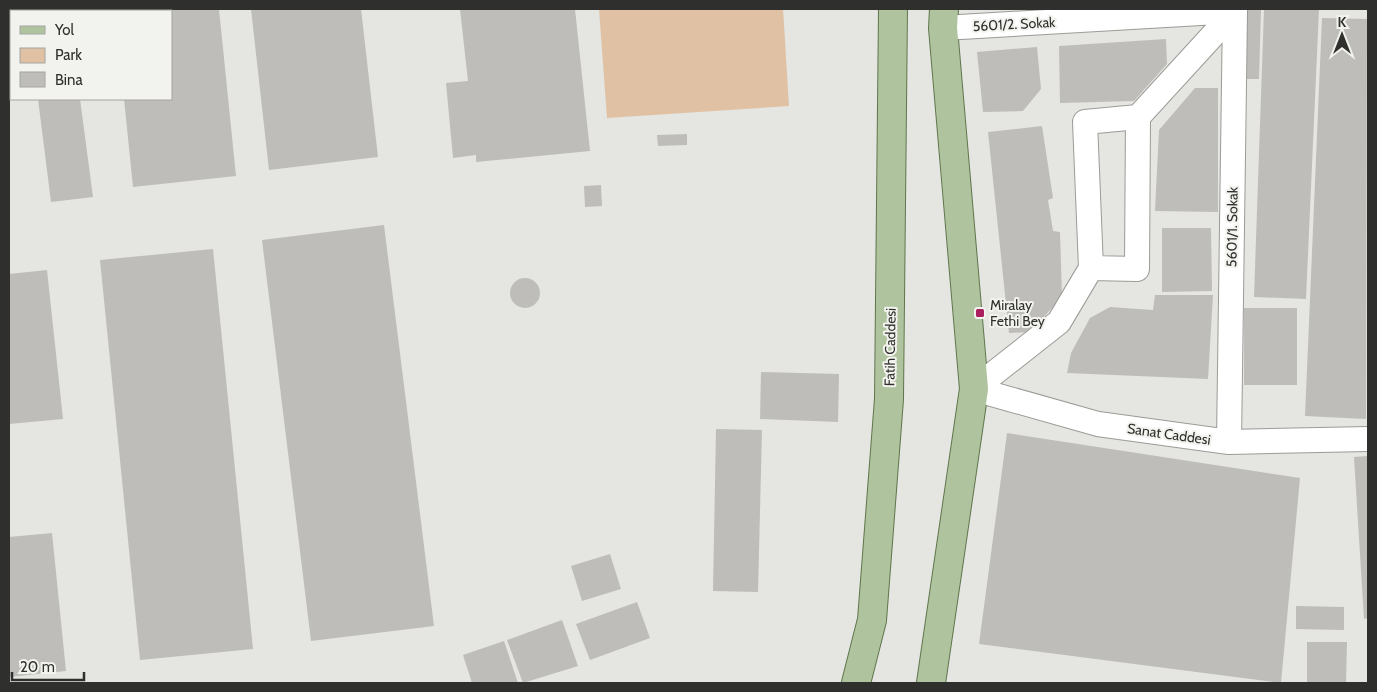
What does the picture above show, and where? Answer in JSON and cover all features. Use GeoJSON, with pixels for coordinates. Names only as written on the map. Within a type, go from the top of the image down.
{"type":"FeatureCollection","features":[{"type":"Feature","properties":{"kind":"main road","name":"Fatih Caddesi"},"geometry":{"type":"LineString","coordinates":[[856,683],[872,620],[889,399],[893,9]]}},
{"type":"Feature","properties":{"kind":"main road"},"geometry":{"type":"LineString","coordinates":[[931,683],[968,416],[974,389],[943,18]]}},
{"type":"Feature","properties":{"kind":"street","name":"5601/2. Sokak"},"geometry":{"type":"LineString","coordinates":[[943,18],[1235,12]]}},
{"type":"Feature","properties":{"kind":"street"},"geometry":{"type":"LineString","coordinates":[[974,389],[1059,322],[1092,268],[1085,122],[1138,117],[1235,12]]}},
{"type":"Feature","properties":{"kind":"street","name":"5601/1. Sokak"},"geometry":{"type":"LineString","coordinates":[[1229,442],[1235,12]]}},
{"type":"Feature","properties":{"kind":"street"},"geometry":{"type":"LineString","coordinates":[[1092,268],[1137,269],[1138,117]]}},
{"type":"Feature","properties":{"kind":"street","name":"Sanat Caddesi"},"geometry":{"type":"LineString","coordinates":[[974,389],[1098,424],[1229,442],[1368,439]]}},
{"type":"Feature","properties":{"kind":"green space"},"geometry":{"type":"Polygon","coordinates":[[[599,9],[783,9],[789,106],[607,118],[599,9]]]}},
{"type":"Feature","properties":{"kind":"building"},"geometry":{"type":"Polygon","coordinates":[[[27,9],[69,9],[69,10],[27,9]]]}},
{"type":"Feature","properties":{"kind":"building"},"geometry":{"type":"Polygon","coordinates":[[[219,9],[236,176],[133,187],[124,100],[172,100],[172,10],[115,10],[219,9]]]}},
{"type":"Feature","properties":{"kind":"building"},"geometry":{"type":"Polygon","coordinates":[[[251,9],[361,9],[378,157],[269,170],[251,9]]]}},
{"type":"Feature","properties":{"kind":"building"},"geometry":{"type":"Polygon","coordinates":[[[460,9],[575,9],[590,151],[476,162],[476,155],[453,158],[446,83],[468,81],[460,9]]]}},
{"type":"Feature","properties":{"kind":"building"},"geometry":{"type":"Polygon","coordinates":[[[1242,9],[1261,9],[1259,79],[1240,79],[1242,9]]]}},
{"type":"Feature","properties":{"kind":"building"},"geometry":{"type":"Polygon","coordinates":[[[1264,9],[1319,9],[1306,299],[1254,297],[1264,9]]]}},
{"type":"Feature","properties":{"kind":"building"},"geometry":{"type":"Polygon","coordinates":[[[1322,18],[1367,19],[1366,419],[1305,416],[1322,18]]]}},
{"type":"Feature","properties":{"kind":"building"},"geometry":{"type":"Polygon","coordinates":[[[1166,39],[1167,64],[1134,101],[1060,103],[1059,46],[1166,39]]]}},
{"type":"Feature","properties":{"kind":"building"},"geometry":{"type":"Polygon","coordinates":[[[1037,47],[1041,89],[1023,111],[983,112],[977,52],[1037,47]]]}},
{"type":"Feature","properties":{"kind":"building"},"geometry":{"type":"Polygon","coordinates":[[[1195,88],[1218,88],[1218,212],[1155,211],[1159,130],[1195,88]]]}},
{"type":"Feature","properties":{"kind":"building"},"geometry":{"type":"Polygon","coordinates":[[[38,100],[80,100],[93,197],[51,202],[38,100]]]}},
{"type":"Feature","properties":{"kind":"building"},"geometry":{"type":"Polygon","coordinates":[[[1042,126],[1053,198],[1048,200],[1053,231],[1060,232],[1062,297],[1030,332],[1009,333],[988,132],[1042,126]]]}},
{"type":"Feature","properties":{"kind":"building"},"geometry":{"type":"Polygon","coordinates":[[[687,134],[687,145],[658,146],[657,135],[687,134]]]}},
{"type":"Feature","properties":{"kind":"building"},"geometry":{"type":"Polygon","coordinates":[[[601,185],[602,206],[585,207],[584,186],[601,185]]]}},
{"type":"Feature","properties":{"kind":"building"},"geometry":{"type":"Polygon","coordinates":[[[384,225],[434,626],[311,641],[262,240],[384,225]]]}},
{"type":"Feature","properties":{"kind":"building"},"geometry":{"type":"Polygon","coordinates":[[[1162,228],[1211,228],[1212,291],[1162,292],[1162,228]]]}},
{"type":"Feature","properties":{"kind":"building"},"geometry":{"type":"Polygon","coordinates":[[[213,249],[253,649],[140,660],[100,260],[213,249]]]}},
{"type":"Feature","properties":{"kind":"building"},"geometry":{"type":"Polygon","coordinates":[[[47,270],[63,419],[9,424],[9,274],[47,270]]]}},
{"type":"Feature","properties":{"kind":"building"},"geometry":{"type":"Polygon","coordinates":[[[525,278],[536,282],[540,293],[536,304],[525,308],[514,304],[510,293],[514,282],[525,278]]]}},
{"type":"Feature","properties":{"kind":"building"},"geometry":{"type":"Polygon","coordinates":[[[1155,295],[1213,295],[1208,379],[1067,373],[1071,353],[1090,318],[1110,307],[1153,310],[1155,295]]]}},
{"type":"Feature","properties":{"kind":"building"},"geometry":{"type":"Polygon","coordinates":[[[1244,308],[1297,308],[1297,385],[1244,385],[1244,308]]]}},
{"type":"Feature","properties":{"kind":"building"},"geometry":{"type":"Polygon","coordinates":[[[761,372],[839,374],[838,422],[760,419],[761,372]]]}},
{"type":"Feature","properties":{"kind":"building"},"geometry":{"type":"Polygon","coordinates":[[[716,429],[762,430],[758,592],[713,591],[716,429]]]}},
{"type":"Feature","properties":{"kind":"building"},"geometry":{"type":"Polygon","coordinates":[[[1007,433],[1300,478],[1281,683],[979,644],[1007,433]]]}},
{"type":"Feature","properties":{"kind":"building"},"geometry":{"type":"Polygon","coordinates":[[[1368,456],[1368,618],[1364,619],[1354,457],[1368,456]]]}},
{"type":"Feature","properties":{"kind":"building"},"geometry":{"type":"Polygon","coordinates":[[[52,533],[66,671],[9,677],[9,537],[52,533]]]}},
{"type":"Feature","properties":{"kind":"building"},"geometry":{"type":"Polygon","coordinates":[[[610,554],[621,589],[582,601],[571,566],[610,554]]]}},
{"type":"Feature","properties":{"kind":"building"},"geometry":{"type":"Polygon","coordinates":[[[637,602],[650,638],[590,660],[576,624],[637,602]]]}},
{"type":"Feature","properties":{"kind":"building"},"geometry":{"type":"Polygon","coordinates":[[[1296,606],[1344,607],[1344,630],[1296,629],[1296,606]]]}},
{"type":"Feature","properties":{"kind":"building"},"geometry":{"type":"Polygon","coordinates":[[[562,620],[578,666],[523,683],[507,640],[562,620]]]}},
{"type":"Feature","properties":{"kind":"building"},"geometry":{"type":"Polygon","coordinates":[[[504,641],[518,683],[472,683],[463,655],[504,641]]]}},
{"type":"Feature","properties":{"kind":"building"},"geometry":{"type":"Polygon","coordinates":[[[1307,642],[1347,642],[1346,683],[1307,683],[1307,642]]]}},
{"type":"Feature","properties":{"kind":"place","name":"Miralay Fethi Bey"},"geometry":{"type":"Point","coordinates":[980,313]}}]}
